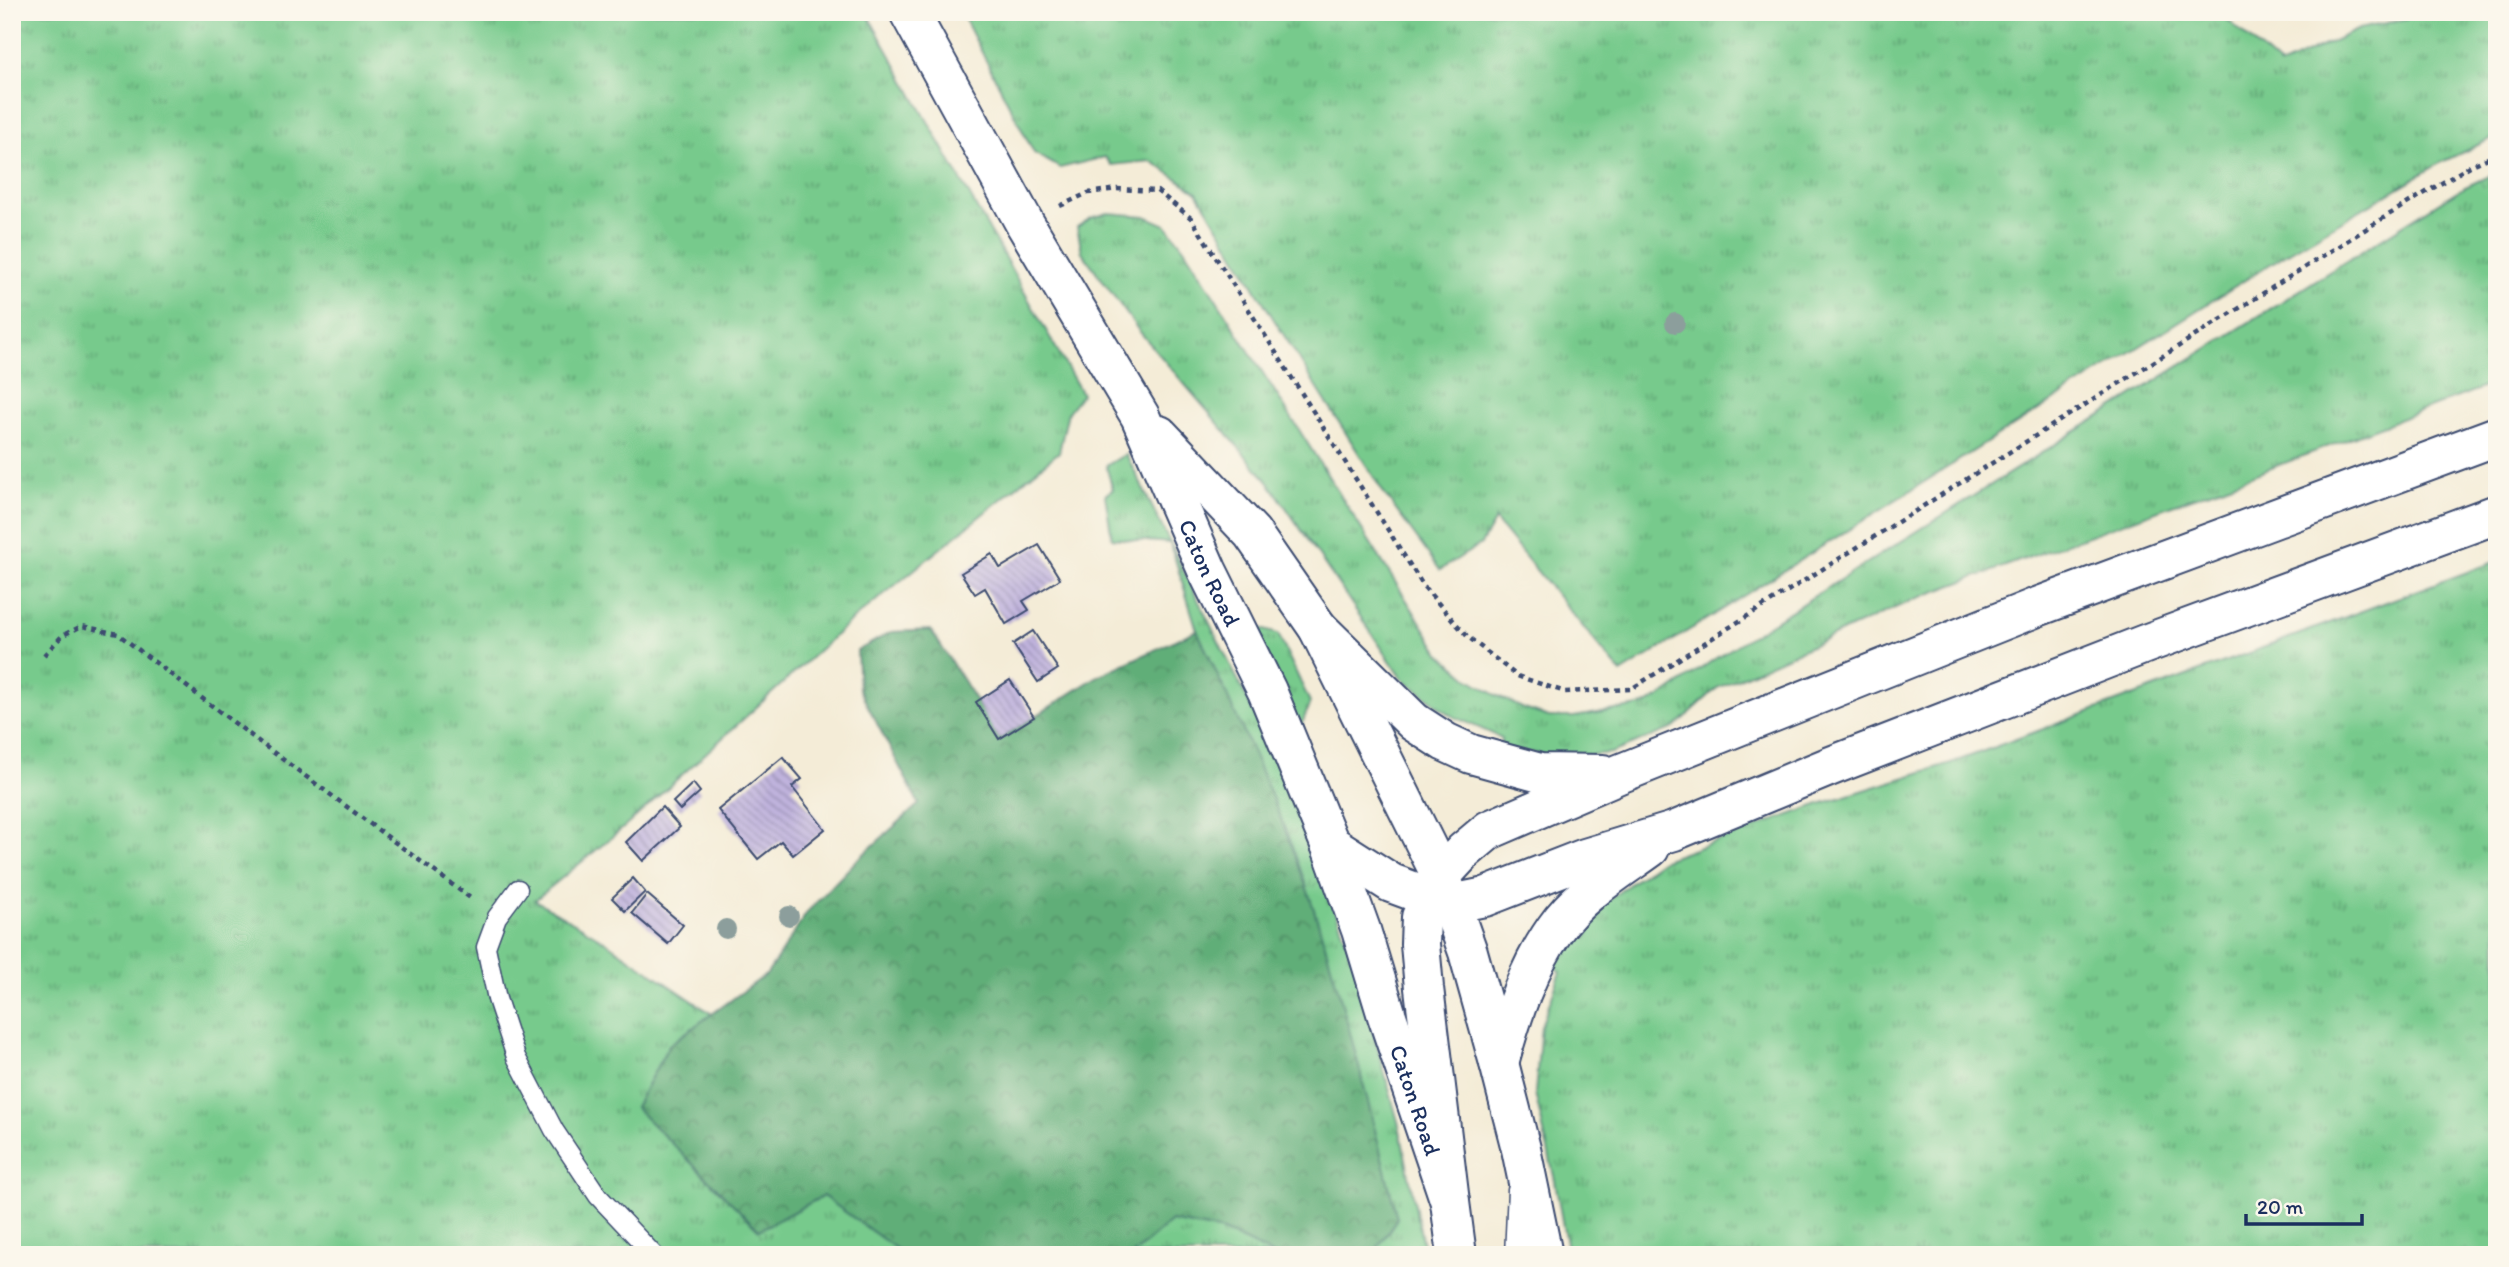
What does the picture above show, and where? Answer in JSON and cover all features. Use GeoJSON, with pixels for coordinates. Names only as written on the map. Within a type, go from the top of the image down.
{"type":"FeatureCollection","features":[{"type":"Feature","properties":{"kind":"highway"},"geometry":{"type":"LineString","coordinates":[[909,12],[1024,222],[1140,416]]}},
{"type":"Feature","properties":{"kind":"highway","name":"Caton Road"},"geometry":{"type":"LineString","coordinates":[[1140,416],[1252,533],[1318,628],[1468,951],[1521,1149],[1543,1255]]}},
{"type":"Feature","properties":{"kind":"highway","name":"Caton Road"},"geometry":{"type":"LineString","coordinates":[[1140,416],[1207,570],[1267,691],[1330,844],[1450,1202],[1457,1255]]}},
{"type":"Feature","properties":{"kind":"highway"},"geometry":{"type":"LineString","coordinates":[[1450,1202],[1420,944],[1421,917],[1440,893],[1464,851],[1489,830],[1619,774],[2037,607],[2497,436]]}},
{"type":"Feature","properties":{"kind":"highway"},"geometry":{"type":"LineString","coordinates":[[1330,844],[1391,883],[1440,893],[1485,897],[1585,858],[1674,831],[1831,766],[2145,644],[2497,514]]}},
{"type":"Feature","properties":{"kind":"highway"},"geometry":{"type":"LineString","coordinates":[[1318,628],[1414,722],[1445,742],[1471,754],[1540,773],[1619,774]]}},
{"type":"Feature","properties":{"kind":"highway"},"geometry":{"type":"LineString","coordinates":[[1499,1063],[1518,997],[1555,928],[1596,887],[1674,831]]}},
{"type":"Feature","properties":{"kind":"lane"},"geometry":{"type":"LineString","coordinates":[[518,888],[497,917],[486,947],[497,999],[516,1057],[554,1130],[598,1196],[654,1255]]}},
{"type":"Feature","properties":{"kind":"lane"},"geometry":{"type":"LineString","coordinates":[[1514,1255],[1514,1220],[1521,1149]]}},
{"type":"Feature","properties":{"kind":"path"},"geometry":{"type":"LineString","coordinates":[[1024,222],[1088,193],[1117,189],[1157,191],[1191,218],[1424,587],[1467,636],[1517,676],[1553,688],[1565,691],[1631,689],[2373,225],[2470,166],[2497,154]]}},
{"type":"Feature","properties":{"kind":"path"},"geometry":{"type":"LineString","coordinates":[[44,654],[64,635],[82,626],[118,634],[497,917]]}},
{"type":"Feature","properties":{"kind":"green space"},"geometry":{"type":"Polygon","coordinates":[[[12,12],[866,12],[1082,394],[1068,412],[1059,452],[851,621],[628,824],[535,900],[600,938],[712,1014],[669,1045],[635,1107],[759,1229],[823,1196],[905,1255],[12,1255],[12,12]]]}},
{"type":"Feature","properties":{"kind":"green space"},"geometry":{"type":"Polygon","coordinates":[[[961,12],[2219,12],[2280,66],[2359,29],[2435,12],[2497,12],[2497,136],[2442,162],[2291,251],[1621,673],[1495,520],[1481,544],[1440,570],[1385,495],[1197,192],[1151,161],[1111,165],[1105,157],[1060,168],[1034,153],[961,12]]]}},
{"type":"Feature","properties":{"kind":"green space"},"geometry":{"type":"Polygon","coordinates":[[[2497,172],[2497,382],[2227,485],[1915,599],[1717,688],[1674,728],[1611,753],[1567,757],[1499,749],[1502,738],[1450,715],[1402,678],[1270,484],[1139,331],[1082,252],[1077,227],[1091,218],[1108,213],[1145,216],[1166,225],[1184,248],[1440,653],[1468,678],[1524,709],[1549,717],[1574,717],[1645,705],[1664,695],[1713,660],[2459,190],[2497,172]]]}},
{"type":"Feature","properties":{"kind":"green space"},"geometry":{"type":"Polygon","coordinates":[[[1126,454],[1264,733],[1308,832],[1356,969],[1399,1125],[1425,1255],[1373,1255],[1397,1218],[1197,630],[1170,543],[1112,538],[1105,495],[1113,489],[1106,466],[1126,454]]]}},
{"type":"Feature","properties":{"kind":"green space"},"geometry":{"type":"Polygon","coordinates":[[[2497,561],[2497,1255],[1568,1255],[1535,1093],[1541,1026],[1561,972],[1549,963],[1577,923],[1661,861],[1820,804],[1954,762],[2497,561]]]}},
{"type":"Feature","properties":{"kind":"green space"},"geometry":{"type":"Polygon","coordinates":[[[1254,627],[1278,634],[1310,702],[1301,727],[1254,627]]]}},
{"type":"Feature","properties":{"kind":"green space"},"geometry":{"type":"Polygon","coordinates":[[[931,630],[1000,739],[1098,676],[1197,630],[1291,845],[1339,993],[1397,1218],[1373,1255],[1274,1255],[1223,1231],[1171,1221],[1132,1255],[905,1255],[823,1196],[759,1230],[635,1107],[669,1045],[767,974],[808,911],[856,861],[919,804],[859,689],[857,651],[891,632],[931,630]]]}},
{"type":"Feature","properties":{"kind":"green space"},"geometry":{"type":"Polygon","coordinates":[[[1171,1221],[1223,1231],[1274,1255],[1132,1255],[1171,1221]]]}},
{"type":"Feature","properties":{"kind":"building"},"geometry":{"type":"Polygon","coordinates":[[[1039,545],[1060,579],[1023,601],[1029,610],[1006,624],[985,588],[975,594],[961,573],[992,554],[1000,568],[1039,545]]]}},
{"type":"Feature","properties":{"kind":"building"},"geometry":{"type":"Polygon","coordinates":[[[1033,631],[1058,669],[1038,682],[1013,644],[1033,631]]]}},
{"type":"Feature","properties":{"kind":"building"},"geometry":{"type":"Polygon","coordinates":[[[1010,680],[1034,717],[999,739],[976,702],[1010,680]]]}},
{"type":"Feature","properties":{"kind":"building"},"geometry":{"type":"Polygon","coordinates":[[[783,757],[802,779],[792,787],[825,829],[793,855],[781,841],[758,859],[718,810],[783,757]]]}},
{"type":"Feature","properties":{"kind":"building"},"geometry":{"type":"Polygon","coordinates":[[[693,783],[700,792],[680,810],[673,802],[693,783]]]}},
{"type":"Feature","properties":{"kind":"building"},"geometry":{"type":"Polygon","coordinates":[[[662,807],[680,827],[643,861],[626,842],[662,807]]]}},
{"type":"Feature","properties":{"kind":"building"},"geometry":{"type":"Polygon","coordinates":[[[633,878],[645,892],[625,911],[612,898],[633,878]]]}},
{"type":"Feature","properties":{"kind":"building"},"geometry":{"type":"Polygon","coordinates":[[[647,894],[683,925],[668,944],[632,913],[647,894]]]}}]}
